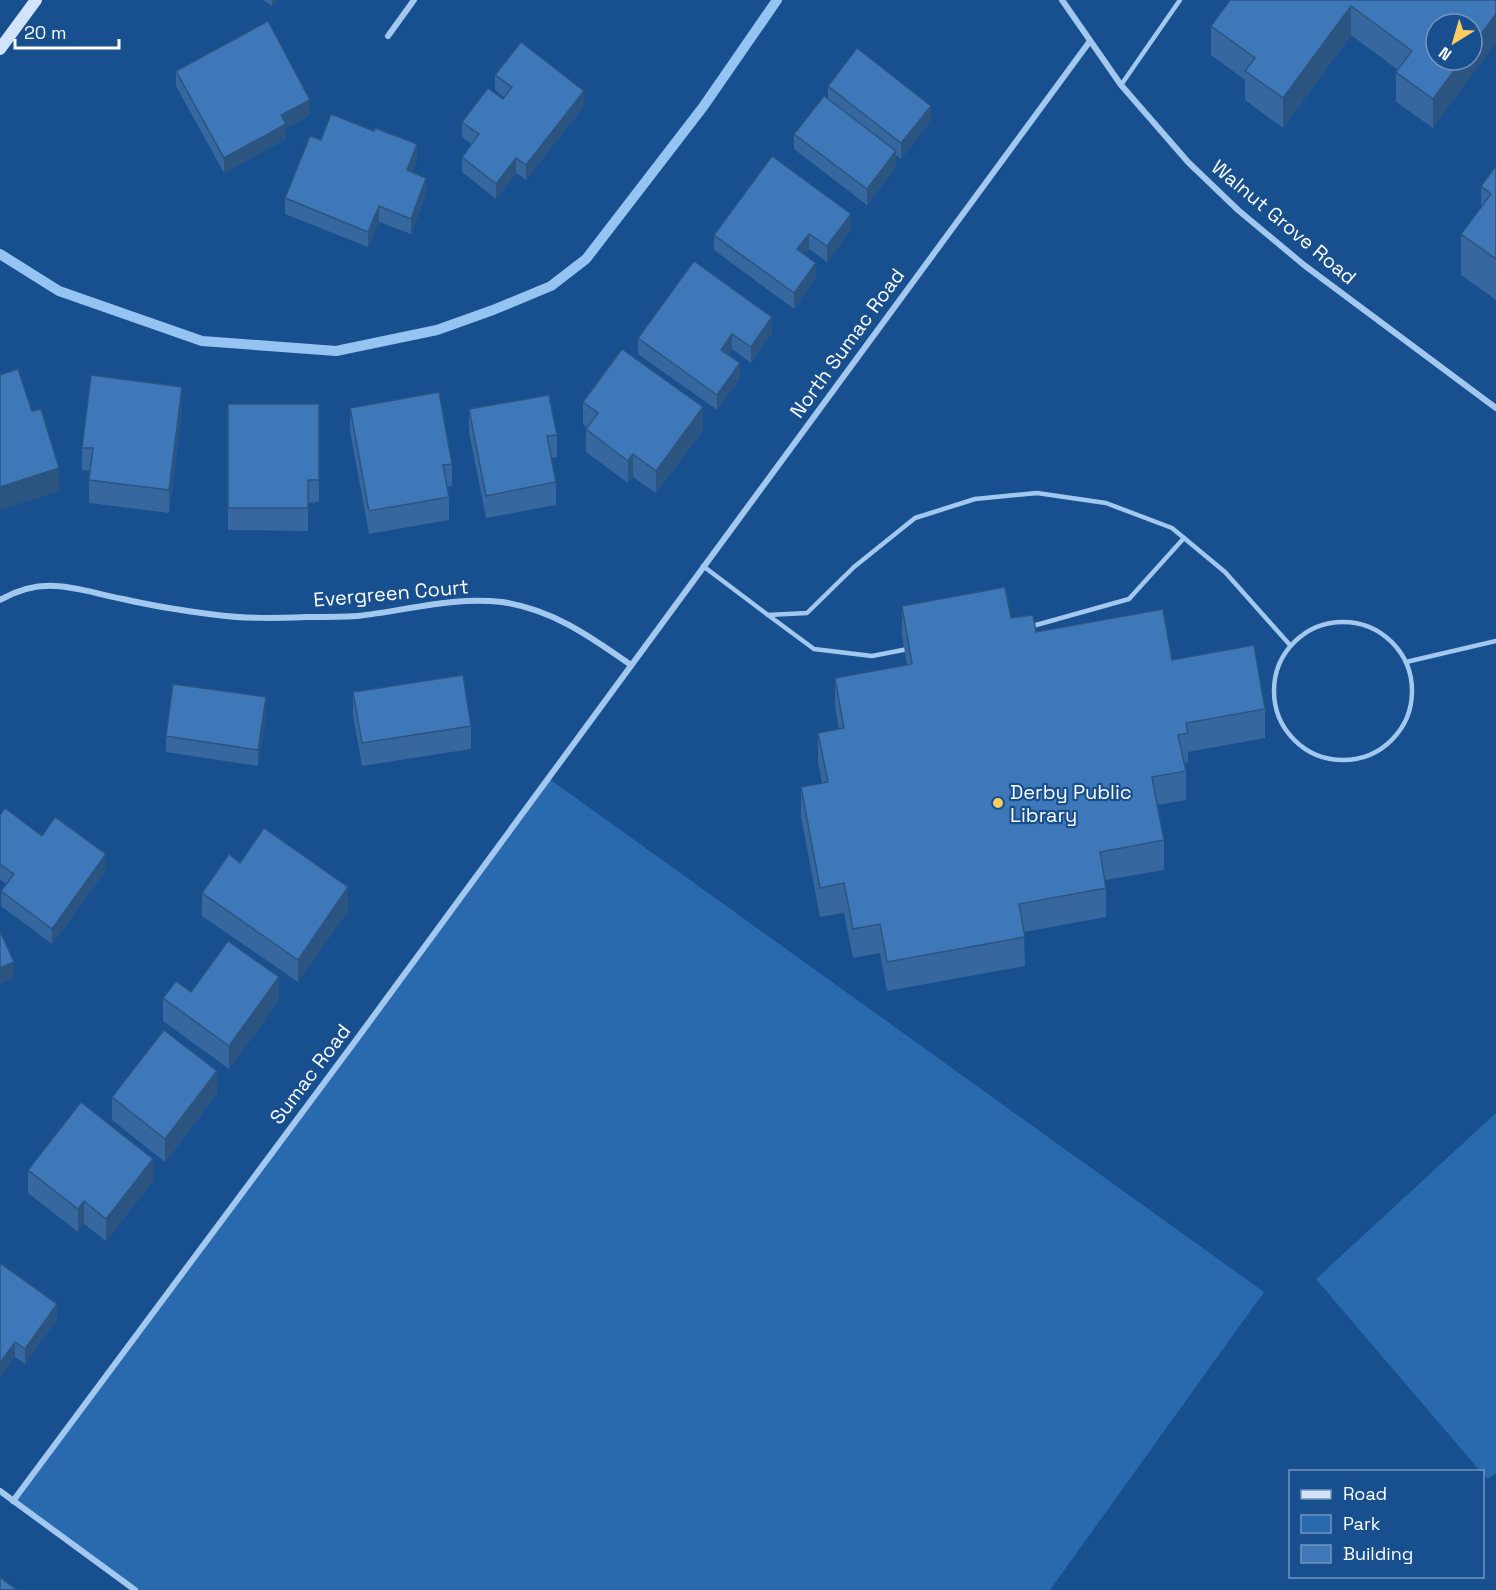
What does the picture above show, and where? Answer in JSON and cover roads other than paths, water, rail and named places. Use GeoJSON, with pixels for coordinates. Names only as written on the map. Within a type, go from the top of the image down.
{"type":"FeatureCollection","features":[{"type":"Feature","properties":{"kind":"main road"},"geometry":{"type":"LineString","coordinates":[[0,49],[36,0]]}},
{"type":"Feature","properties":{"kind":"street"},"geometry":{"type":"LineString","coordinates":[[388,36],[414,0]]}},
{"type":"Feature","properties":{"kind":"street","name":"Walnut Grove Road"},"geometry":{"type":"LineString","coordinates":[[1062,0],[1121,85],[1188,162],[1238,210],[1304,265],[1496,408]]}},
{"type":"Feature","properties":{"kind":"street","name":"North Sumac Road"},"geometry":{"type":"LineString","coordinates":[[631,665],[1090,41]]}},
{"type":"Feature","properties":{"kind":"street","name":"Evergreen Court"},"geometry":{"type":"LineString","coordinates":[[0,600],[15,591],[49,585],[67,586],[123,600],[165,607],[218,615],[266,618],[358,616],[462,601],[502,602],[550,614],[585,632],[631,665]]}},
{"type":"Feature","properties":{"kind":"street","name":"Sumac Road"},"geometry":{"type":"LineString","coordinates":[[13,1501],[359,1036],[631,665]]}},
{"type":"Feature","properties":{"kind":"street"},"geometry":{"type":"LineString","coordinates":[[0,1491],[135,1590]]}},
{"type":"Feature","properties":{"kind":"lane"},"geometry":{"type":"LineString","coordinates":[[1121,85],[1180,0]]}},
{"type":"Feature","properties":{"kind":"lane"},"geometry":{"type":"LineString","coordinates":[[768,615],[807,613],[854,567],[915,518],[975,499],[1037,494],[1106,503],[1172,528],[1225,572],[1290,645]]}},
{"type":"Feature","properties":{"kind":"lane"},"geometry":{"type":"LineString","coordinates":[[1028,628],[1129,599],[1184,538]]}},
{"type":"Feature","properties":{"kind":"lane"},"geometry":{"type":"LineString","coordinates":[[703,566],[814,649],[872,656],[916,648]]}},
{"type":"Feature","properties":{"kind":"lane"},"geometry":{"type":"LineString","coordinates":[[1342,621],[1368,626],[1391,640],[1406,662],[1412,688],[1408,715],[1395,737],[1374,753],[1349,760],[1323,757],[1300,746],[1283,726],[1273,699],[1276,670],[1290,645],[1314,627],[1342,621]]}},
{"type":"Feature","properties":{"kind":"lane"},"geometry":{"type":"LineString","coordinates":[[1406,662],[1496,641]]}},
{"type":"Feature","properties":{"kind":"waterway"},"geometry":{"type":"LineString","coordinates":[[0,254],[59,291],[202,341],[336,351],[437,330],[551,286],[586,259],[703,107],[777,0]]}},
{"type":"Feature","properties":{"kind":"place","name":"Derby Public Library"},"geometry":{"type":"Point","coordinates":[998,803]}}]}
